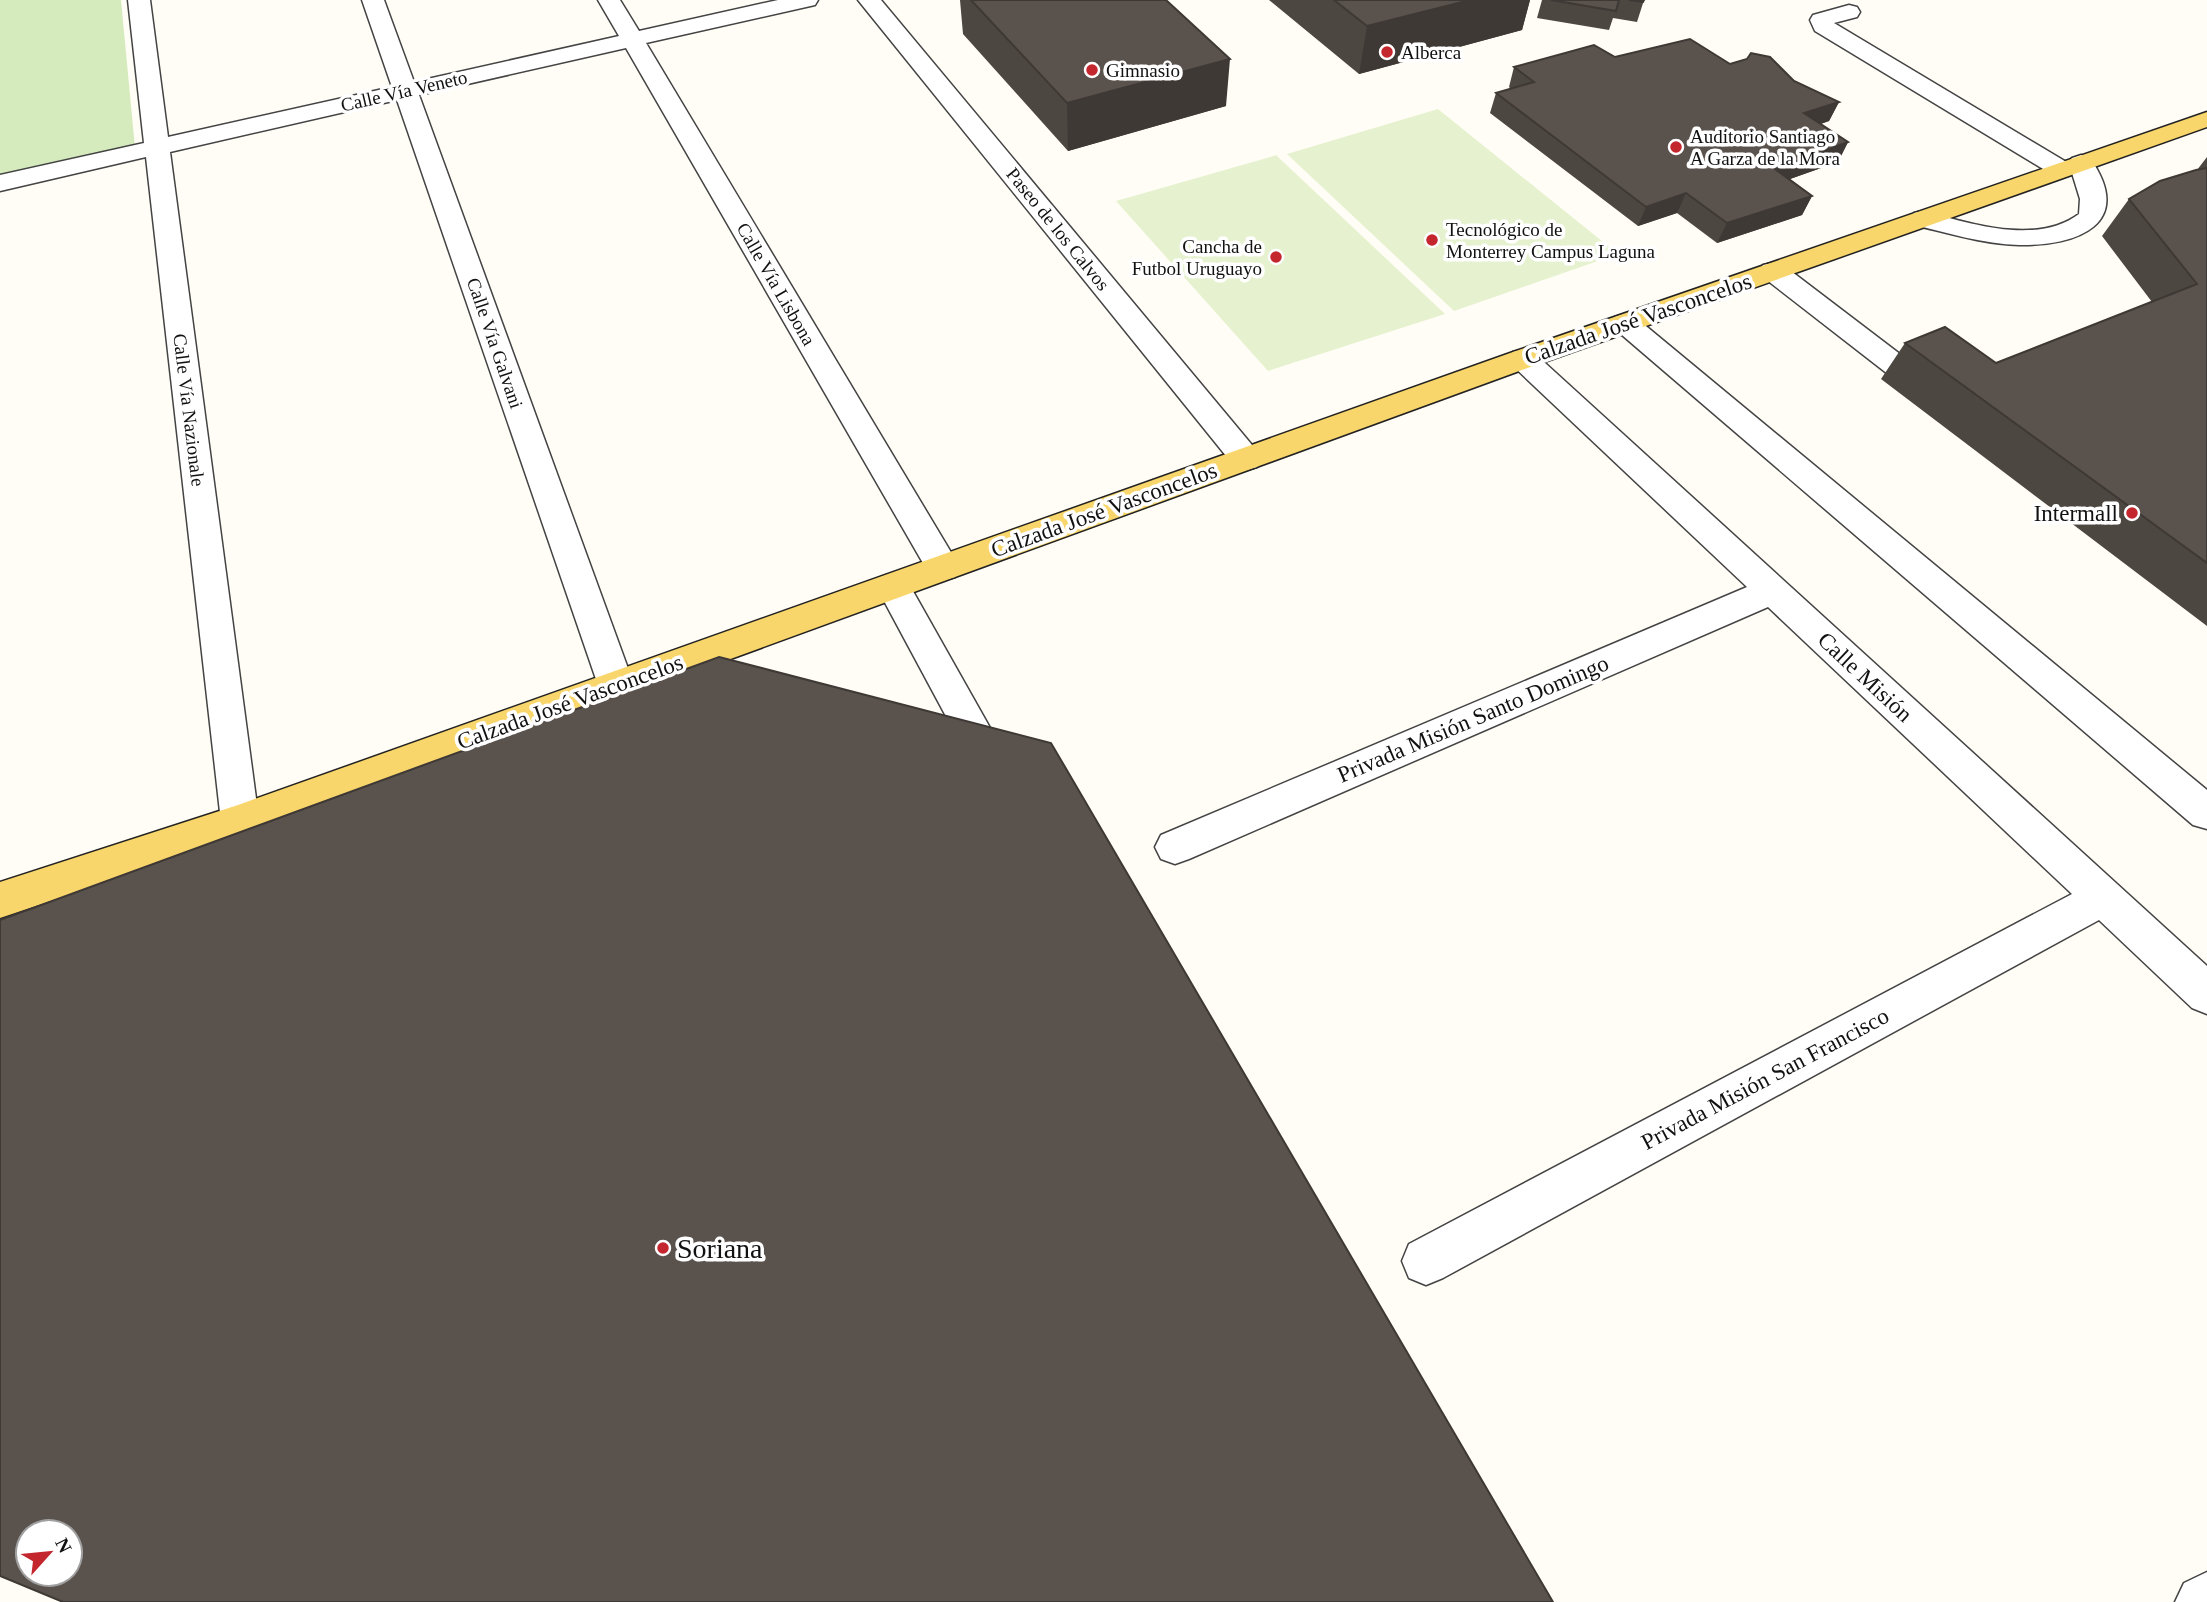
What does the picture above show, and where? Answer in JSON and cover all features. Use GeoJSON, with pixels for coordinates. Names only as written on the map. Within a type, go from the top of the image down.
{"type":"FeatureCollection","features":[{"type":"Feature","properties":{"kind":"main road","name":"Calzada José Vasconcelos"},"geometry":{"type":"LineString","coordinates":[[0,900],[240,821],[1523,359],[2207,119]]}},
{"type":"Feature","properties":{"kind":"street","name":"Calle Vía Nazionale"},"geometry":{"type":"LineString","coordinates":[[139,0],[240,821]]}},
{"type":"Feature","properties":{"kind":"street","name":"Calle Vía Galvani"},"geometry":{"type":"LineString","coordinates":[[373,0],[616,685]]}},
{"type":"Feature","properties":{"kind":"street","name":"Calle Vía Lisbona"},"geometry":{"type":"LineString","coordinates":[[610,0],[943,568]]}},
{"type":"Feature","properties":{"kind":"street","name":"Calle Vía Veneto"},"geometry":{"type":"LineString","coordinates":[[0,183],[807,0]]}},
{"type":"Feature","properties":{"kind":"street","name":"Paseo de los Calvos"},"geometry":{"type":"LineString","coordinates":[[869,0],[1246,459]]}},
{"type":"Feature","properties":{"kind":"street"},"geometry":{"type":"LineString","coordinates":[[1849,12],[1821,20],[1823,26],[2071,167],[2093,198],[2093,212],[2087,222],[2049,236],[2027,237],[1957,228],[1923,219]]}},
{"type":"Feature","properties":{"kind":"street"},"geometry":{"type":"LineString","coordinates":[[1773,271],[1903,371]]}},
{"type":"Feature","properties":{"kind":"street"},"geometry":{"type":"LineString","coordinates":[[1625,323],[2207,813]]}},
{"type":"Feature","properties":{"kind":"street","name":"Calle Misión"},"geometry":{"type":"LineString","coordinates":[[1523,359],[2207,994]]}},
{"type":"Feature","properties":{"kind":"street"},"geometry":{"type":"LineString","coordinates":[[893,586],[976,737]]}},
{"type":"Feature","properties":{"kind":"street","name":"Privada Misión Santo Domingo"},"geometry":{"type":"LineString","coordinates":[[1175,847],[1772,591]]}},
{"type":"Feature","properties":{"kind":"street","name":"Privada Misión San Francisco"},"geometry":{"type":"LineString","coordinates":[[1426,1261],[2103,898]]}},
{"type":"Feature","properties":{"kind":"street"},"geometry":{"type":"LineString","coordinates":[[2203,1602],[2207,1599]]}},
{"type":"Feature","properties":{"kind":"green space"},"geometry":{"type":"Polygon","coordinates":[[[0,0],[121,0],[135,148],[0,177],[0,0]]]}},
{"type":"Feature","properties":{"kind":"green space"},"geometry":{"type":"Polygon","coordinates":[[[1438,109],[1618,254],[1454,311],[1287,154],[1438,109]]]}},
{"type":"Feature","properties":{"kind":"green space","name":"Cancha de Futbol Uruguayo"},"geometry":{"type":"Polygon","coordinates":[[[1277,155],[1445,314],[1268,371],[1116,201],[1277,155]]]}},
{"type":"Feature","properties":{"kind":"building"},"geometry":{"type":"Polygon","coordinates":[[[971,0],[1166,0],[1230,59],[1067,103],[971,0]]]}},
{"type":"Feature","properties":{"kind":"building"},"geometry":{"type":"Polygon","coordinates":[[[1334,0],[1470,0],[1367,26],[1334,0]]]}},
{"type":"Feature","properties":{"kind":"building"},"geometry":{"type":"Polygon","coordinates":[[[1551,0],[1619,0],[1616,11],[1551,0]]]}},
{"type":"Feature","properties":{"kind":"building","name":"Auditorio Santiago A Garza de la Mora"},"geometry":{"type":"Polygon","coordinates":[[[1690,39],[1730,64],[1747,59],[1751,53],[1770,57],[1794,81],[1839,102],[1804,113],[1848,142],[1775,169],[1812,196],[1727,223],[1686,193],[1646,207],[1496,93],[1534,82],[1514,67],[1594,45],[1615,57],[1690,39]]]}},
{"type":"Feature","properties":{"kind":"building","name":"Intermall"},"geometry":{"type":"Polygon","coordinates":[[[2207,168],[2207,563],[1905,343],[1945,327],[1996,363],[2197,284],[2129,199],[2160,181],[2207,168]]]}},
{"type":"Feature","properties":{"kind":"building","name":"Soriana"},"geometry":{"type":"Polygon","coordinates":[[[719,657],[1051,743],[1553,1602],[63,1602],[29,1588],[84,1588],[84,1518],[14,1518],[14,1582],[0,1576],[0,920],[719,657]]]}},
{"type":"Feature","properties":{"kind":"place","name":"Alberca"},"geometry":{"type":"Point","coordinates":[1387,52]}},
{"type":"Feature","properties":{"kind":"place","name":"Gimnasio"},"geometry":{"type":"Point","coordinates":[1092,70]}},
{"type":"Feature","properties":{"kind":"place","name":"Auditorio Santiago A Garza de la Mora"},"geometry":{"type":"Point","coordinates":[1676,147]}},
{"type":"Feature","properties":{"kind":"place","name":"Tecnológico de Monterrey Campus Laguna"},"geometry":{"type":"Point","coordinates":[1432,240]}},
{"type":"Feature","properties":{"kind":"place","name":"Cancha de Futbol Uruguayo"},"geometry":{"type":"Point","coordinates":[1276,257]}},
{"type":"Feature","properties":{"kind":"place","name":"Intermall"},"geometry":{"type":"Point","coordinates":[2132,513]}},
{"type":"Feature","properties":{"kind":"place","name":"Soriana"},"geometry":{"type":"Point","coordinates":[663,1248]}}]}
